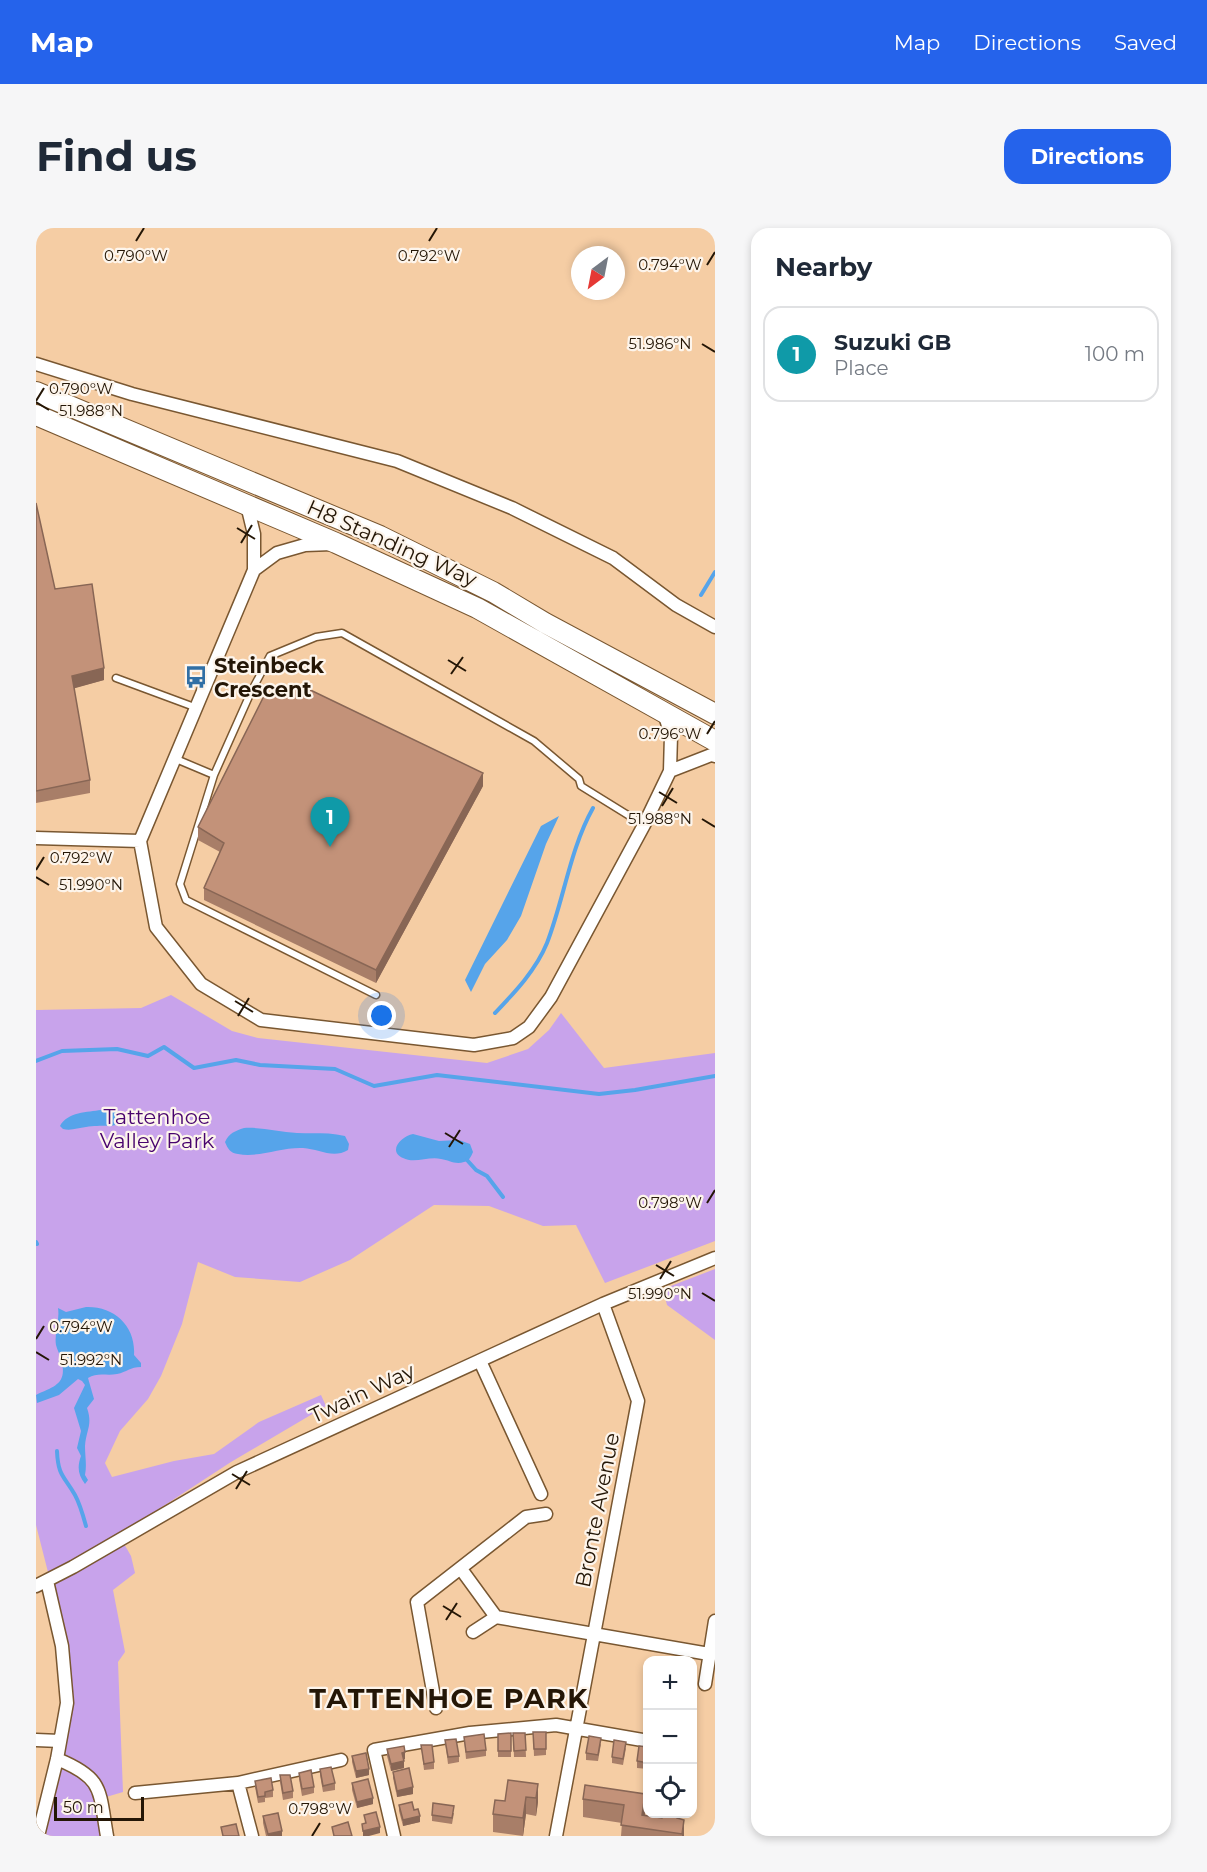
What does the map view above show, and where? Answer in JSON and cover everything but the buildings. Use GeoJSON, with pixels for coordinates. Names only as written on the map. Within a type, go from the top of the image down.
{"type":"FeatureCollection","features":[{"type":"Feature","properties":{"kind":"highway","name":"H8 Standing Way"},"geometry":{"type":"LineString","coordinates":[[36,392],[380,536],[493,592],[545,623],[715,714]]}},
{"type":"Feature","properties":{"kind":"highway","name":"H8 Standing Way"},"geometry":{"type":"LineString","coordinates":[[36,415],[336,543],[477,608],[715,741]]}},
{"type":"Feature","properties":{"kind":"street"},"geometry":{"type":"LineString","coordinates":[[36,364],[132,394],[397,461],[512,508],[613,558],[676,605],[715,627]]}},
{"type":"Feature","properties":{"kind":"street"},"geometry":{"type":"LineString","coordinates":[[247,505],[254,534],[254,570],[141,841],[156,927],[201,984],[261,1020],[474,1046],[513,1038],[529,1027],[551,997],[644,825],[670,771],[671,735],[664,713]]}},
{"type":"Feature","properties":{"kind":"street"},"geometry":{"type":"LineString","coordinates":[[254,570],[277,553],[305,545],[336,543]]}},
{"type":"Feature","properties":{"kind":"street"},"geometry":{"type":"LineString","coordinates":[[670,771],[711,755],[715,756]]}},
{"type":"Feature","properties":{"kind":"street"},"geometry":{"type":"LineString","coordinates":[[36,838],[141,841]]}},
{"type":"Feature","properties":{"kind":"street","name":"Twain Way"},"geometry":{"type":"LineString","coordinates":[[41,1584],[237,1472],[603,1304],[715,1258]]}},
{"type":"Feature","properties":{"kind":"street","name":"Bronte Avenue"},"geometry":{"type":"LineString","coordinates":[[556,1836],[638,1401],[603,1304]]}},
{"type":"Feature","properties":{"kind":"street"},"geometry":{"type":"LineString","coordinates":[[480,1361],[541,1494]]}},
{"type":"Feature","properties":{"kind":"street"},"geometry":{"type":"LineString","coordinates":[[436,1708],[417,1602],[526,1517],[546,1514]]}},
{"type":"Feature","properties":{"kind":"street"},"geometry":{"type":"LineString","coordinates":[[461,1569],[496,1617]]}},
{"type":"Feature","properties":{"kind":"street"},"geometry":{"type":"LineString","coordinates":[[38,1836],[57,1760],[67,1703],[65,1667],[41,1584]]}},
{"type":"Feature","properties":{"kind":"street"},"geometry":{"type":"LineString","coordinates":[[473,1632],[496,1617],[709,1654]]}},
{"type":"Feature","properties":{"kind":"street"},"geometry":{"type":"LineString","coordinates":[[705,1684],[715,1621]]}},
{"type":"Feature","properties":{"kind":"street"},"geometry":{"type":"LineString","coordinates":[[394,1836],[374,1750],[470,1734],[556,1725],[643,1740]]}},
{"type":"Feature","properties":{"kind":"street"},"geometry":{"type":"LineString","coordinates":[[36,1740],[60,1741]]}},
{"type":"Feature","properties":{"kind":"street"},"geometry":{"type":"LineString","coordinates":[[57,1760],[82,1769],[99,1788],[107,1836]]}},
{"type":"Feature","properties":{"kind":"street"},"geometry":{"type":"LineString","coordinates":[[135,1793],[238,1783],[341,1760]]}},
{"type":"Feature","properties":{"kind":"street"},"geometry":{"type":"LineString","coordinates":[[238,1783],[252,1836]]}},
{"type":"Feature","properties":{"kind":"lane"},"geometry":{"type":"LineString","coordinates":[[376,995],[186,900],[180,884],[214,775],[251,692],[270,656],[316,637],[342,633],[534,741],[579,778],[581,786],[644,825]]}},
{"type":"Feature","properties":{"kind":"lane"},"geometry":{"type":"LineString","coordinates":[[116,678],[198,708]]}},
{"type":"Feature","properties":{"kind":"lane"},"geometry":{"type":"LineString","coordinates":[[176,759],[214,775]]}},
{"type":"Feature","properties":{"kind":"green space","name":"Tattenhoe Valley Park"},"geometry":{"type":"Polygon","coordinates":[[[171,995],[232,1031],[258,1038],[487,1063],[528,1049],[549,1030],[561,1013],[604,1068],[715,1053],[715,1241],[605,1283],[576,1225],[543,1226],[489,1206],[434,1205],[350,1260],[300,1282],[235,1277],[198,1262],[182,1324],[161,1376],[148,1399],[120,1431],[105,1463],[112,1477],[174,1461],[214,1454],[259,1422],[321,1395],[326,1406],[231,1462],[119,1535],[131,1556],[135,1573],[113,1590],[125,1652],[118,1662],[123,1792],[96,1800],[101,1836],[46,1836],[68,1663],[62,1615],[50,1580],[36,1525],[36,1010],[141,1008],[171,995]]]}},
{"type":"Feature","properties":{"kind":"green space"},"geometry":{"type":"Polygon","coordinates":[[[715,1269],[715,1340],[667,1305],[663,1289],[715,1269]]]}},
{"type":"Feature","properties":{"kind":"water"},"geometry":{"type":"Polygon","coordinates":[[[559,816],[546,844],[521,916],[507,940],[485,964],[471,992],[465,980],[541,826],[559,816]]]}},
{"type":"Feature","properties":{"kind":"water"},"geometry":{"type":"Polygon","coordinates":[[[101,1110],[124,1114],[128,1120],[113,1125],[72,1130],[63,1129],[60,1126],[63,1121],[73,1115],[101,1110]]]}},
{"type":"Feature","properties":{"kind":"water"},"geometry":{"type":"Polygon","coordinates":[[[244,1128],[345,1136],[349,1144],[348,1150],[337,1154],[303,1148],[254,1155],[233,1153],[225,1142],[228,1136],[244,1128]]]}},
{"type":"Feature","properties":{"kind":"water"},"geometry":{"type":"Polygon","coordinates":[[[413,1134],[439,1141],[459,1140],[470,1144],[473,1152],[469,1160],[461,1163],[436,1158],[407,1160],[398,1155],[396,1148],[401,1141],[413,1134]]]}},
{"type":"Feature","properties":{"kind":"water"},"geometry":{"type":"Polygon","coordinates":[[[86,1307],[106,1310],[121,1320],[131,1335],[134,1355],[141,1363],[141,1367],[117,1374],[88,1378],[94,1399],[87,1408],[89,1423],[85,1446],[85,1475],[88,1480],[85,1484],[79,1471],[81,1456],[77,1448],[81,1431],[74,1408],[85,1385],[78,1379],[59,1395],[37,1403],[36,1395],[58,1383],[63,1374],[61,1359],[56,1347],[58,1308],[66,1312],[86,1307]]]}},
{"type":"Feature","properties":{"kind":"waterway"},"geometry":{"type":"LineString","coordinates":[[701,595],[715,572]]}},
{"type":"Feature","properties":{"kind":"waterway"},"geometry":{"type":"LineString","coordinates":[[495,1013],[524,980],[547,943],[578,840],[593,808]]}},
{"type":"Feature","properties":{"kind":"waterway"},"geometry":{"type":"LineString","coordinates":[[36,1061],[62,1051],[117,1049],[148,1056],[164,1047],[194,1068],[236,1060],[260,1065],[335,1069],[374,1086],[437,1075],[599,1094],[715,1076]]}},
{"type":"Feature","properties":{"kind":"waterway"},"geometry":{"type":"LineString","coordinates":[[467,1160],[476,1170],[487,1176],[503,1197]]}},
{"type":"Feature","properties":{"kind":"waterway"},"geometry":{"type":"LineString","coordinates":[[57,1451],[60,1471],[77,1498],[86,1526]]}},
{"type":"Feature","properties":{"kind":"place","name":"Steinbeck Crescent"},"geometry":{"type":"Point","coordinates":[196,677]}},
{"type":"Feature","properties":{"kind":"place","name":"Suzuki GB"},"geometry":{"type":"Point","coordinates":[330,847]}},
{"type":"Feature","properties":{"kind":"district","name":"TATTENHOE PARK"},"geometry":{"type":"Point","coordinates":[449,1698]}}]}
